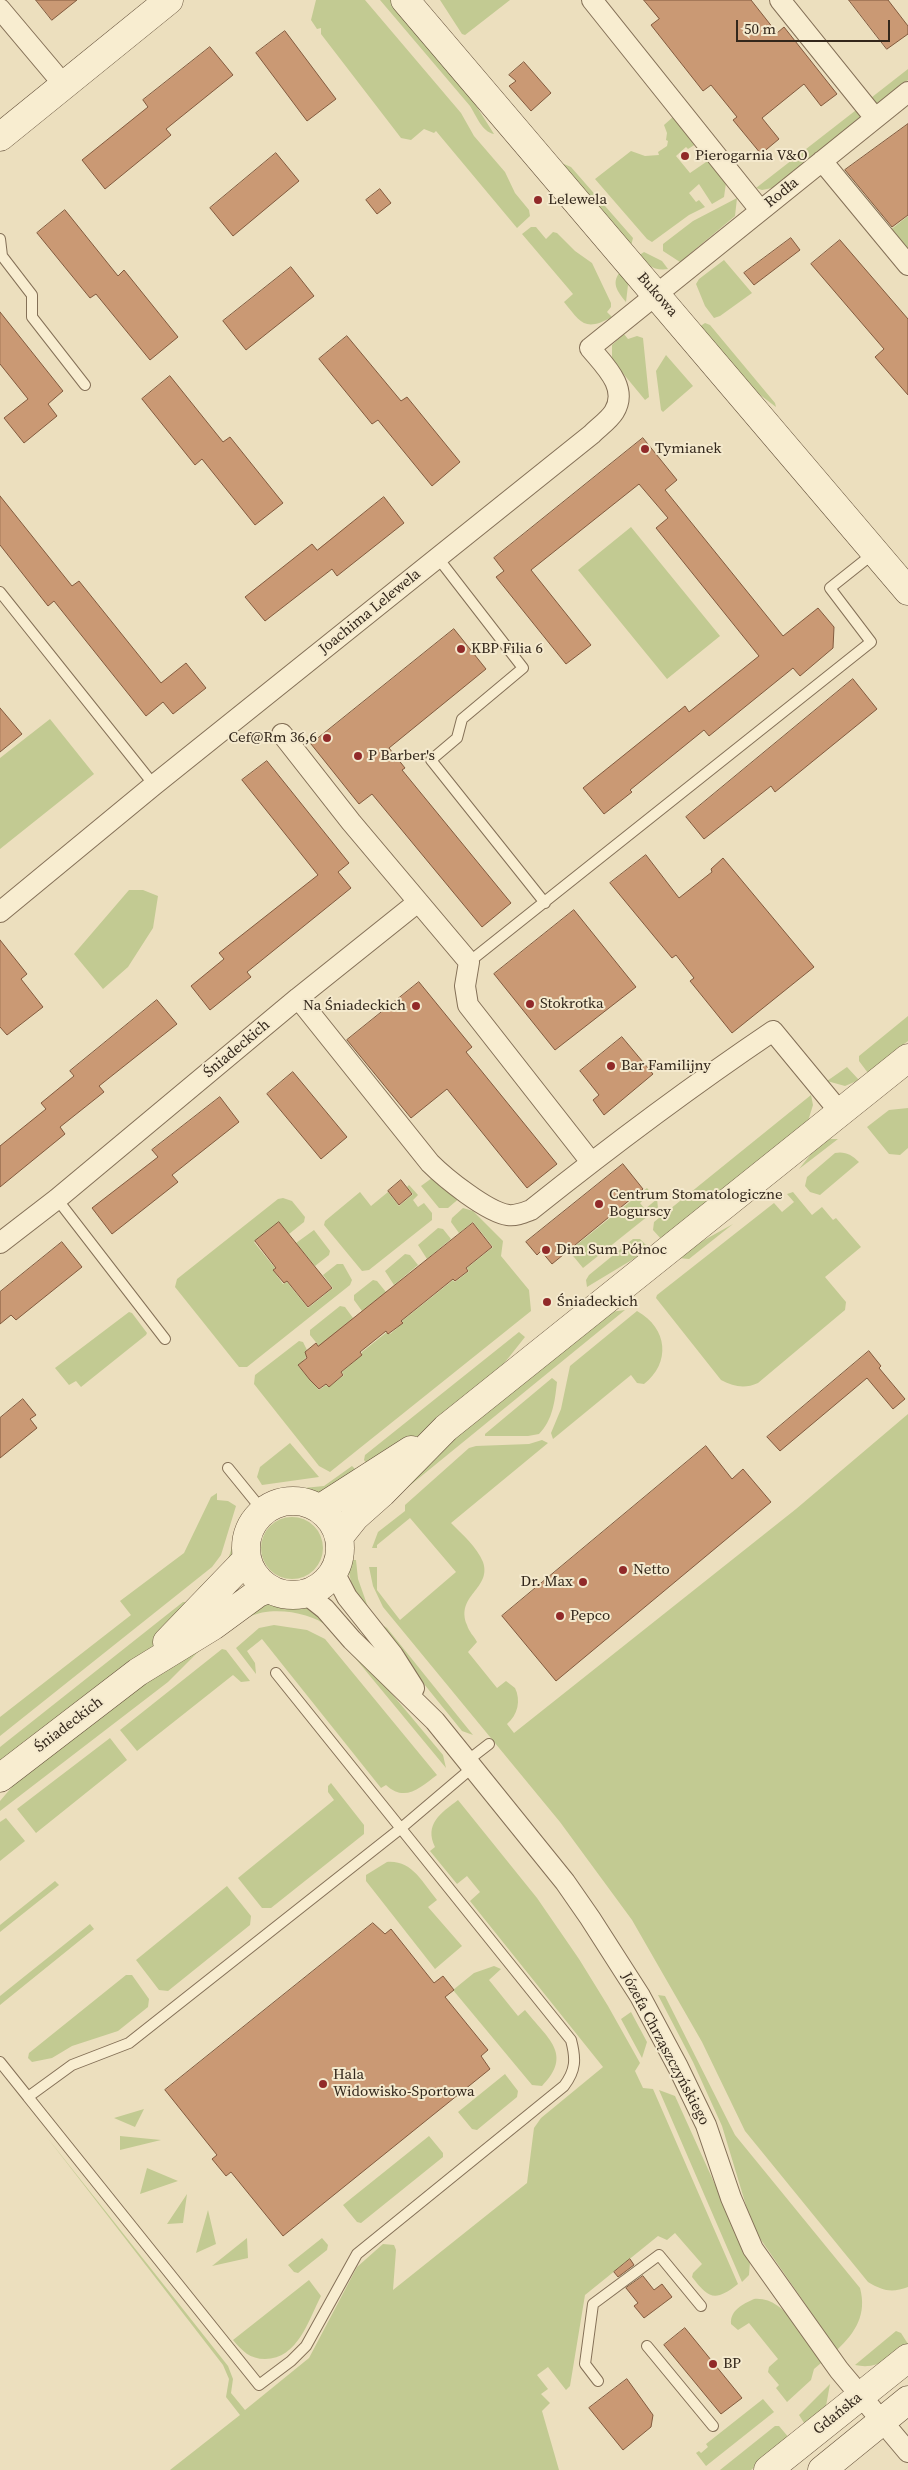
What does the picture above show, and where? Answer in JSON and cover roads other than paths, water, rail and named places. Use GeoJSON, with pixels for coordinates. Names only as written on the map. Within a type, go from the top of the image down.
{"type":"FeatureCollection","features":[{"type":"Feature","properties":{"kind":"street"},"geometry":{"type":"LineString","coordinates":[[0,137],[169,0]]}},
{"type":"Feature","properties":{"kind":"street","name":"Bukowa"},"geometry":{"type":"LineString","coordinates":[[405,0],[908,591]]}},
{"type":"Feature","properties":{"kind":"street"},"geometry":{"type":"LineString","coordinates":[[592,0],[760,210]]}},
{"type":"Feature","properties":{"kind":"street"},"geometry":{"type":"LineString","coordinates":[[780,0],[875,118]]}},
{"type":"Feature","properties":{"kind":"street"},"geometry":{"type":"LineString","coordinates":[[0,8],[64,85]]}},
{"type":"Feature","properties":{"kind":"street","name":"Rodła"},"geometry":{"type":"LineString","coordinates":[[657,294],[908,92]]}},
{"type":"Feature","properties":{"kind":"street"},"geometry":{"type":"LineString","coordinates":[[822,160],[908,265]]}},
{"type":"Feature","properties":{"kind":"street","name":"Joachima Lelewela"},"geometry":{"type":"LineString","coordinates":[[0,912],[613,414],[618,405],[619,391],[614,377],[590,348],[657,294]]}},
{"type":"Feature","properties":{"kind":"street"},"geometry":{"type":"LineString","coordinates":[[282,734],[469,962],[465,986],[468,1005],[591,1162]]}},
{"type":"Feature","properties":{"kind":"street","name":"Śniadeckich"},"geometry":{"type":"LineString","coordinates":[[0,1243],[57,1199],[298,998],[418,902]]}},
{"type":"Feature","properties":{"kind":"street"},"geometry":{"type":"LineString","coordinates":[[298,998],[430,1163],[449,1180],[497,1211],[518,1215],[530,1210],[591,1162],[673,1103],[688,1088],[773,1031],[839,1111]]}},
{"type":"Feature","properties":{"kind":"street"},"geometry":{"type":"LineString","coordinates":[[339,1537],[355,1517],[446,1428],[839,1111],[908,1058]]}},
{"type":"Feature","properties":{"kind":"street"},"geometry":{"type":"LineString","coordinates":[[319,1509],[368,1475],[446,1428]]}},
{"type":"Feature","properties":{"kind":"street"},"geometry":{"type":"LineString","coordinates":[[286,1501],[303,1502],[319,1509],[334,1524],[339,1537],[340,1556],[334,1572],[322,1586],[306,1594],[286,1595],[268,1589],[254,1577],[246,1560],[246,1538],[255,1519],[263,1511],[286,1501]]}},
{"type":"Feature","properties":{"kind":"street","name":"Śniadeckich"},"geometry":{"type":"LineString","coordinates":[[138,1672],[246,1560]]}},
{"type":"Feature","properties":{"kind":"street","name":"Józefa Chrząszczyńskiego"},"geometry":{"type":"LineString","coordinates":[[334,1572],[347,1597],[393,1655],[434,1721]]}},
{"type":"Feature","properties":{"kind":"street","name":"Śniadeckich"},"geometry":{"type":"LineString","coordinates":[[0,1778],[138,1672],[213,1626],[258,1593],[268,1589]]}},
{"type":"Feature","properties":{"kind":"street","name":"Józefa Chrząszczyńskiego"},"geometry":{"type":"LineString","coordinates":[[306,1594],[325,1609],[352,1640],[434,1721],[565,1882],[631,1982],[678,2068],[706,2125],[731,2198],[753,2249],[839,2370],[908,2452]]}},
{"type":"Feature","properties":{"kind":"street","name":"Gdańska"},"geometry":{"type":"LineString","coordinates":[[768,2470],[908,2358]]}},
{"type":"Feature","properties":{"kind":"street"},"geometry":{"type":"LineString","coordinates":[[822,2470],[908,2400]]}},
{"type":"Feature","properties":{"kind":"lane"},"geometry":{"type":"LineString","coordinates":[[0,239],[2,256],[32,295],[32,317],[85,385]]}},
{"type":"Feature","properties":{"kind":"lane"},"geometry":{"type":"LineString","coordinates":[[469,962],[871,642],[830,588],[875,552]]}},
{"type":"Feature","properties":{"kind":"lane"},"geometry":{"type":"LineString","coordinates":[[438,558],[522,668],[462,718],[457,738],[431,760],[545,903]]}},
{"type":"Feature","properties":{"kind":"lane"},"geometry":{"type":"LineString","coordinates":[[0,592],[154,785]]}},
{"type":"Feature","properties":{"kind":"lane"},"geometry":{"type":"LineString","coordinates":[[57,1199],[165,1339]]}},
{"type":"Feature","properties":{"kind":"lane"},"geometry":{"type":"LineString","coordinates":[[228,1468],[263,1511]]}},
{"type":"Feature","properties":{"kind":"lane"},"geometry":{"type":"LineString","coordinates":[[0,2062],[259,2385],[291,2361],[306,2346],[357,2254],[564,2086],[575,2066],[571,2040],[400,1830],[276,1673]]}},
{"type":"Feature","properties":{"kind":"lane"},"geometry":{"type":"LineString","coordinates":[[28,2097],[72,2066],[129,2043],[400,1830],[489,1744]]}},
{"type":"Feature","properties":{"kind":"lane"},"geometry":{"type":"LineString","coordinates":[[598,2381],[585,2364],[593,2304],[659,2255],[701,2306]]}},
{"type":"Feature","properties":{"kind":"lane"},"geometry":{"type":"LineString","coordinates":[[647,2346],[713,2426]]}},
{"type":"Feature","properties":{"kind":"place","name":"Pierogarnia V&O"},"geometry":{"type":"Point","coordinates":[685,156]}},
{"type":"Feature","properties":{"kind":"place","name":"Lelewela"},"geometry":{"type":"Point","coordinates":[538,200]}},
{"type":"Feature","properties":{"kind":"place","name":"Tymianek"},"geometry":{"type":"Point","coordinates":[645,449]}},
{"type":"Feature","properties":{"kind":"place","name":"KBP Filia 6"},"geometry":{"type":"Point","coordinates":[461,649]}},
{"type":"Feature","properties":{"kind":"place","name":"Cef@Rm 36,6"},"geometry":{"type":"Point","coordinates":[327,738]}},
{"type":"Feature","properties":{"kind":"place","name":"P Barber's"},"geometry":{"type":"Point","coordinates":[358,756]}},
{"type":"Feature","properties":{"kind":"place","name":"Stokrotka"},"geometry":{"type":"Point","coordinates":[530,1004]}},
{"type":"Feature","properties":{"kind":"place","name":"Na Śniadeckich"},"geometry":{"type":"Point","coordinates":[416,1006]}},
{"type":"Feature","properties":{"kind":"place","name":"Bar Familijny"},"geometry":{"type":"Point","coordinates":[611,1066]}},
{"type":"Feature","properties":{"kind":"place","name":"Centrum Stomatologiczne Bogurscy"},"geometry":{"type":"Point","coordinates":[599,1204]}},
{"type":"Feature","properties":{"kind":"place","name":"Dim Sum Północ"},"geometry":{"type":"Point","coordinates":[546,1250]}},
{"type":"Feature","properties":{"kind":"place","name":"Śniadeckich"},"geometry":{"type":"Point","coordinates":[547,1302]}},
{"type":"Feature","properties":{"kind":"place","name":"Netto"},"geometry":{"type":"Point","coordinates":[623,1570]}},
{"type":"Feature","properties":{"kind":"place","name":"Dr. Max"},"geometry":{"type":"Point","coordinates":[583,1582]}},
{"type":"Feature","properties":{"kind":"place","name":"Pepco"},"geometry":{"type":"Point","coordinates":[560,1616]}},
{"type":"Feature","properties":{"kind":"place","name":"Hala Widowisko-Sportowa"},"geometry":{"type":"Point","coordinates":[323,2084]}},
{"type":"Feature","properties":{"kind":"place","name":"BP"},"geometry":{"type":"Point","coordinates":[713,2364]}}]}
